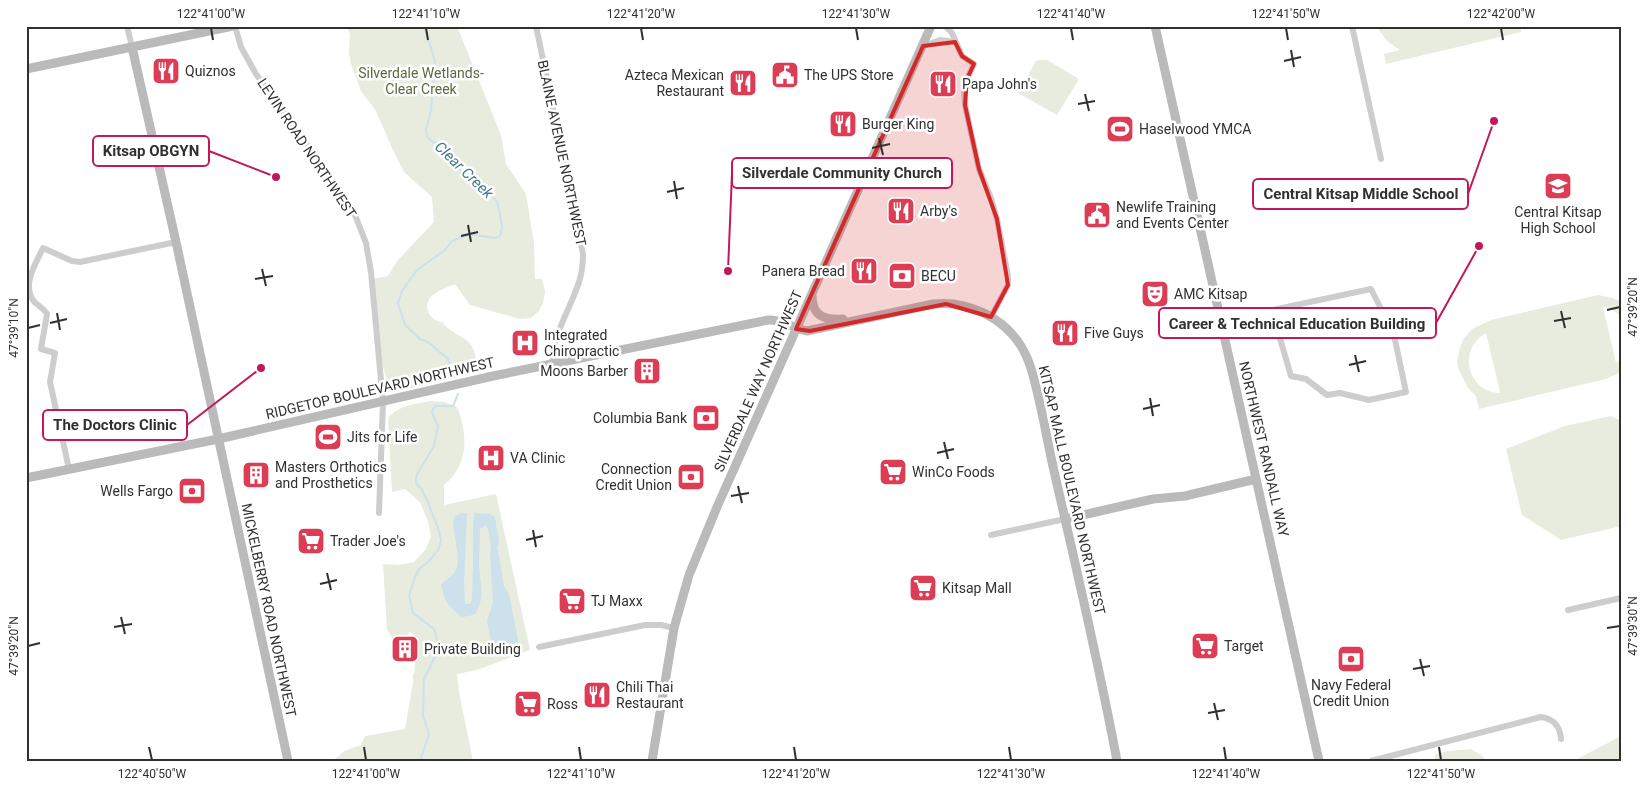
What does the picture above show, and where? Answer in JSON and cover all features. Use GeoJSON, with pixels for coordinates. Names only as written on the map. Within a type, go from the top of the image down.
{"type":"FeatureCollection","features":[{"type":"Feature","properties":{"kind":"main road"},"geometry":{"type":"LineString","coordinates":[[26,69],[234,26]]}},
{"type":"Feature","properties":{"kind":"main road","name":"SILVERDALE WAY NORTHWEST"},"geometry":{"type":"LineString","coordinates":[[652,761],[674,628],[689,574],[931,26]]}},
{"type":"Feature","properties":{"kind":"main road","name":"NORTHWEST RANDALL WAY"},"geometry":{"type":"LineString","coordinates":[[1154,26],[1319,761]]}},
{"type":"Feature","properties":{"kind":"main road","name":"MICKELBERRY ROAD NORTHWEST"},"geometry":{"type":"LineString","coordinates":[[132,48],[176,242],[288,761]]}},
{"type":"Feature","properties":{"kind":"main road"},"geometry":{"type":"LineString","coordinates":[[812,294],[812,303],[815,311],[826,318],[832,320],[864,319]]}},
{"type":"Feature","properties":{"kind":"main road","name":"KITSAP MALL BOULEVARD NORTHWEST"},"geometry":{"type":"LineString","coordinates":[[796,329],[810,331],[921,306],[952,304],[971,308],[991,317],[1015,338],[1028,360],[1039,400],[1117,761]]}},
{"type":"Feature","properties":{"kind":"main road","name":"RIDGETOP BOULEVARD NORTHWEST"},"geometry":{"type":"LineString","coordinates":[[26,478],[218,439],[552,364],[768,320],[778,320],[796,329]]}},
{"type":"Feature","properties":{"kind":"main road"},"geometry":{"type":"LineString","coordinates":[[1065,519],[1153,499],[1185,496],[1256,479]]}},
{"type":"Feature","properties":{"kind":"street","name":"MICKELBERRY ROAD NORTHWEST"},"geometry":{"type":"LineString","coordinates":[[127,26],[132,48]]}},
{"type":"Feature","properties":{"kind":"street","name":"LEVIN ROAD NORTHWEST"},"geometry":{"type":"LineString","coordinates":[[234,26],[241,47],[256,74],[352,209],[360,228],[370,262],[383,402],[379,513]]}},
{"type":"Feature","properties":{"kind":"street","name":"BLAINE AVENUE NORTHWEST"},"geometry":{"type":"LineString","coordinates":[[536,26],[584,254],[579,283],[554,342],[552,364]]}},
{"type":"Feature","properties":{"kind":"street"},"geometry":{"type":"LineString","coordinates":[[945,26],[952,33],[954,42],[962,56],[974,64],[965,85],[965,105],[979,169],[992,198],[1007,268],[1008,285],[991,317]]}},
{"type":"Feature","properties":{"kind":"street"},"geometry":{"type":"LineString","coordinates":[[1352,26],[1381,159]]}},
{"type":"Feature","properties":{"kind":"street"},"geometry":{"type":"LineString","coordinates":[[923,46],[940,40],[954,42]]}},
{"type":"Feature","properties":{"kind":"street"},"geometry":{"type":"LineString","coordinates":[[69,469],[50,382],[55,353],[41,349],[47,314],[34,303],[29,294],[28,284],[43,248],[72,261],[80,262],[176,242]]}},
{"type":"Feature","properties":{"kind":"street"},"geometry":{"type":"LineString","coordinates":[[1221,322],[1371,290],[1394,336],[1406,392],[1369,400],[1340,393],[1327,395],[1306,379],[1291,376],[1272,312]]}},
{"type":"Feature","properties":{"kind":"street"},"geometry":{"type":"LineString","coordinates":[[991,535],[1065,519]]}},
{"type":"Feature","properties":{"kind":"street"},"geometry":{"type":"LineString","coordinates":[[1568,610],[1621,598]]}},
{"type":"Feature","properties":{"kind":"street"},"geometry":{"type":"LineString","coordinates":[[539,647],[645,625],[657,624],[674,628]]}},
{"type":"Feature","properties":{"kind":"street"},"geometry":{"type":"LineString","coordinates":[[1371,761],[1542,717],[1550,719],[1557,724],[1561,739]]}},
{"type":"Feature","properties":{"kind":"highlighted area"},"geometry":{"type":"Polygon","coordinates":[[[955,42],[962,56],[974,64],[967,79],[965,105],[979,169],[997,219],[1008,285],[991,317],[946,304],[810,331],[796,329],[923,46],[955,42]]]}},
{"type":"Feature","properties":{"kind":"green space","name":"Silverdale Wetlands- Clear Creek"},"geometry":{"type":"Polygon","coordinates":[[[346,26],[457,26],[501,135],[506,164],[526,194],[534,243],[535,279],[542,279],[545,291],[543,303],[539,311],[531,318],[520,319],[470,305],[455,284],[435,293],[429,299],[428,312],[433,319],[442,322],[472,346],[477,367],[469,374],[404,390],[395,388],[387,380],[379,354],[372,279],[388,276],[397,261],[434,222],[432,197],[404,172],[376,111],[361,91],[351,64],[349,52],[350,34],[346,26]]]}},
{"type":"Feature","properties":{"kind":"green space"},"geometry":{"type":"Polygon","coordinates":[[[1376,26],[1520,26],[1521,32],[1386,64],[1384,54],[1400,50],[1387,41],[1376,26]]]}},
{"type":"Feature","properties":{"kind":"green space"},"geometry":{"type":"Polygon","coordinates":[[[1047,60],[1079,79],[1057,115],[1018,93],[1036,61],[1047,60]]]}},
{"type":"Feature","properties":{"kind":"green space"},"geometry":{"type":"Polygon","coordinates":[[[1598,295],[1613,298],[1621,302],[1621,316],[1610,308],[1603,307],[1616,363],[1621,358],[1621,372],[1606,379],[1479,409],[1476,396],[1468,388],[1457,362],[1463,340],[1472,329],[1491,320],[1598,295]],[[1486,333],[1477,340],[1471,349],[1470,369],[1473,378],[1480,385],[1489,391],[1500,393],[1486,333]]]}},
{"type":"Feature","properties":{"kind":"green space"},"geometry":{"type":"Polygon","coordinates":[[[431,401],[444,402],[457,407],[463,427],[464,449],[462,459],[452,477],[444,485],[444,505],[496,494],[530,650],[477,670],[457,674],[473,761],[333,761],[344,751],[361,745],[365,736],[405,729],[418,638],[410,632],[400,644],[393,639],[387,630],[383,564],[400,565],[414,562],[426,549],[431,536],[420,502],[405,489],[392,492],[388,418],[402,408],[431,401]]]}},
{"type":"Feature","properties":{"kind":"green space"},"geometry":{"type":"Polygon","coordinates":[[[1611,416],[1621,421],[1621,526],[1561,540],[1522,515],[1506,449],[1565,426],[1611,416]]]}},
{"type":"Feature","properties":{"kind":"green space"},"geometry":{"type":"Polygon","coordinates":[[[1621,736],[1621,761],[1573,761],[1621,736]]]}},
{"type":"Feature","properties":{"kind":"green space"},"geometry":{"type":"Polygon","coordinates":[[[1471,749],[1487,761],[1434,760],[1436,754],[1471,749]]]}},
{"type":"Feature","properties":{"kind":"water"},"geometry":{"type":"Polygon","coordinates":[[[461,513],[467,513],[465,604],[470,604],[472,600],[474,513],[490,514],[495,517],[499,541],[497,549],[504,586],[509,594],[518,639],[518,645],[515,648],[505,644],[502,651],[498,651],[491,641],[487,621],[493,602],[491,546],[488,529],[485,525],[480,529],[479,565],[481,597],[478,609],[474,615],[462,617],[450,607],[444,596],[441,585],[455,572],[458,565],[453,523],[454,517],[461,513]]]}},
{"type":"Feature","properties":{"kind":"waterway","name":"Clear Creek"},"geometry":{"type":"LineString","coordinates":[[424,26],[435,61],[431,110],[426,130],[427,136],[430,140],[445,148],[454,165],[461,171],[482,182],[497,202],[502,227],[500,236],[494,238],[470,234],[452,241],[445,250],[417,270],[402,291],[398,303],[405,325],[420,339],[428,342],[448,359],[454,377]]}},
{"type":"Feature","properties":{"kind":"waterway","name":"Clear Creek"},"geometry":{"type":"LineString","coordinates":[[420,761],[429,734],[423,716],[424,679],[435,657],[437,640],[434,629],[413,613],[409,595],[419,569],[438,550],[441,541],[427,500],[416,483],[416,476],[434,446],[438,426],[432,413],[433,409],[436,406],[453,406],[458,394]]}},
{"type":"Feature","properties":{"kind":"place","name":"Quiznos"},"geometry":{"type":"Point","coordinates":[166,71]}},
{"type":"Feature","properties":{"kind":"place","name":"The UPS Store"},"geometry":{"type":"Point","coordinates":[785,75]}},
{"type":"Feature","properties":{"kind":"place","name":"Azteca Mexican Restaurant"},"geometry":{"type":"Point","coordinates":[743,83]}},
{"type":"Feature","properties":{"kind":"place","name":"Papa John's"},"geometry":{"type":"Point","coordinates":[943,84]}},
{"type":"Feature","properties":{"kind":"place","name":"Central Kitsap Middle School"},"geometry":{"type":"Point","coordinates":[1494,121]}},
{"type":"Feature","properties":{"kind":"place","name":"Burger King"},"geometry":{"type":"Point","coordinates":[843,124]}},
{"type":"Feature","properties":{"kind":"place","name":"Haselwood YMCA"},"geometry":{"type":"Point","coordinates":[1120,129]}},
{"type":"Feature","properties":{"kind":"place","name":"Kitsap OBGYN"},"geometry":{"type":"Point","coordinates":[276,177]}},
{"type":"Feature","properties":{"kind":"place","name":"Central Kitsap High School"},"geometry":{"type":"Point","coordinates":[1558,186]}},
{"type":"Feature","properties":{"kind":"place","name":"Arby's"},"geometry":{"type":"Point","coordinates":[901,211]}},
{"type":"Feature","properties":{"kind":"place","name":"Newlife Training and Events Center"},"geometry":{"type":"Point","coordinates":[1097,215]}},
{"type":"Feature","properties":{"kind":"place","name":"Career & Technical Education Building"},"geometry":{"type":"Point","coordinates":[1479,246]}},
{"type":"Feature","properties":{"kind":"place","name":"Silverdale Community Church"},"geometry":{"type":"Point","coordinates":[728,271]}},
{"type":"Feature","properties":{"kind":"place","name":"Panera Bread"},"geometry":{"type":"Point","coordinates":[864,271]}},
{"type":"Feature","properties":{"kind":"place","name":"BECU"},"geometry":{"type":"Point","coordinates":[902,276]}},
{"type":"Feature","properties":{"kind":"place","name":"AMC Kitsap"},"geometry":{"type":"Point","coordinates":[1155,294]}},
{"type":"Feature","properties":{"kind":"place","name":"Five Guys"},"geometry":{"type":"Point","coordinates":[1065,333]}},
{"type":"Feature","properties":{"kind":"place","name":"Integrated Chiropractic"},"geometry":{"type":"Point","coordinates":[525,343]}},
{"type":"Feature","properties":{"kind":"place","name":"The Doctors Clinic"},"geometry":{"type":"Point","coordinates":[261,368]}},
{"type":"Feature","properties":{"kind":"place","name":"Moons Barber"},"geometry":{"type":"Point","coordinates":[647,371]}},
{"type":"Feature","properties":{"kind":"place","name":"Columbia Bank"},"geometry":{"type":"Point","coordinates":[706,418]}},
{"type":"Feature","properties":{"kind":"place","name":"Jits for Life"},"geometry":{"type":"Point","coordinates":[328,437]}},
{"type":"Feature","properties":{"kind":"place","name":"VA Clinic"},"geometry":{"type":"Point","coordinates":[491,458]}},
{"type":"Feature","properties":{"kind":"place","name":"WinCo Foods"},"geometry":{"type":"Point","coordinates":[893,472]}},
{"type":"Feature","properties":{"kind":"place","name":"Masters Orthotics and Prosthetics"},"geometry":{"type":"Point","coordinates":[256,475]}},
{"type":"Feature","properties":{"kind":"place","name":"Connection Credit Union"},"geometry":{"type":"Point","coordinates":[691,477]}},
{"type":"Feature","properties":{"kind":"place","name":"Wells Fargo"},"geometry":{"type":"Point","coordinates":[192,491]}},
{"type":"Feature","properties":{"kind":"place","name":"Trader Joe's"},"geometry":{"type":"Point","coordinates":[311,541]}},
{"type":"Feature","properties":{"kind":"place","name":"Kitsap Mall"},"geometry":{"type":"Point","coordinates":[923,588]}},
{"type":"Feature","properties":{"kind":"place","name":"TJ Maxx"},"geometry":{"type":"Point","coordinates":[572,601]}},
{"type":"Feature","properties":{"kind":"place","name":"Target"},"geometry":{"type":"Point","coordinates":[1205,646]}},
{"type":"Feature","properties":{"kind":"place","name":"Private Building"},"geometry":{"type":"Point","coordinates":[405,649]}},
{"type":"Feature","properties":{"kind":"place","name":"Navy Federal Credit Union"},"geometry":{"type":"Point","coordinates":[1351,659]}},
{"type":"Feature","properties":{"kind":"place","name":"Chili Thai Restaurant"},"geometry":{"type":"Point","coordinates":[597,695]}},
{"type":"Feature","properties":{"kind":"place","name":"Ross"},"geometry":{"type":"Point","coordinates":[528,704]}}]}
